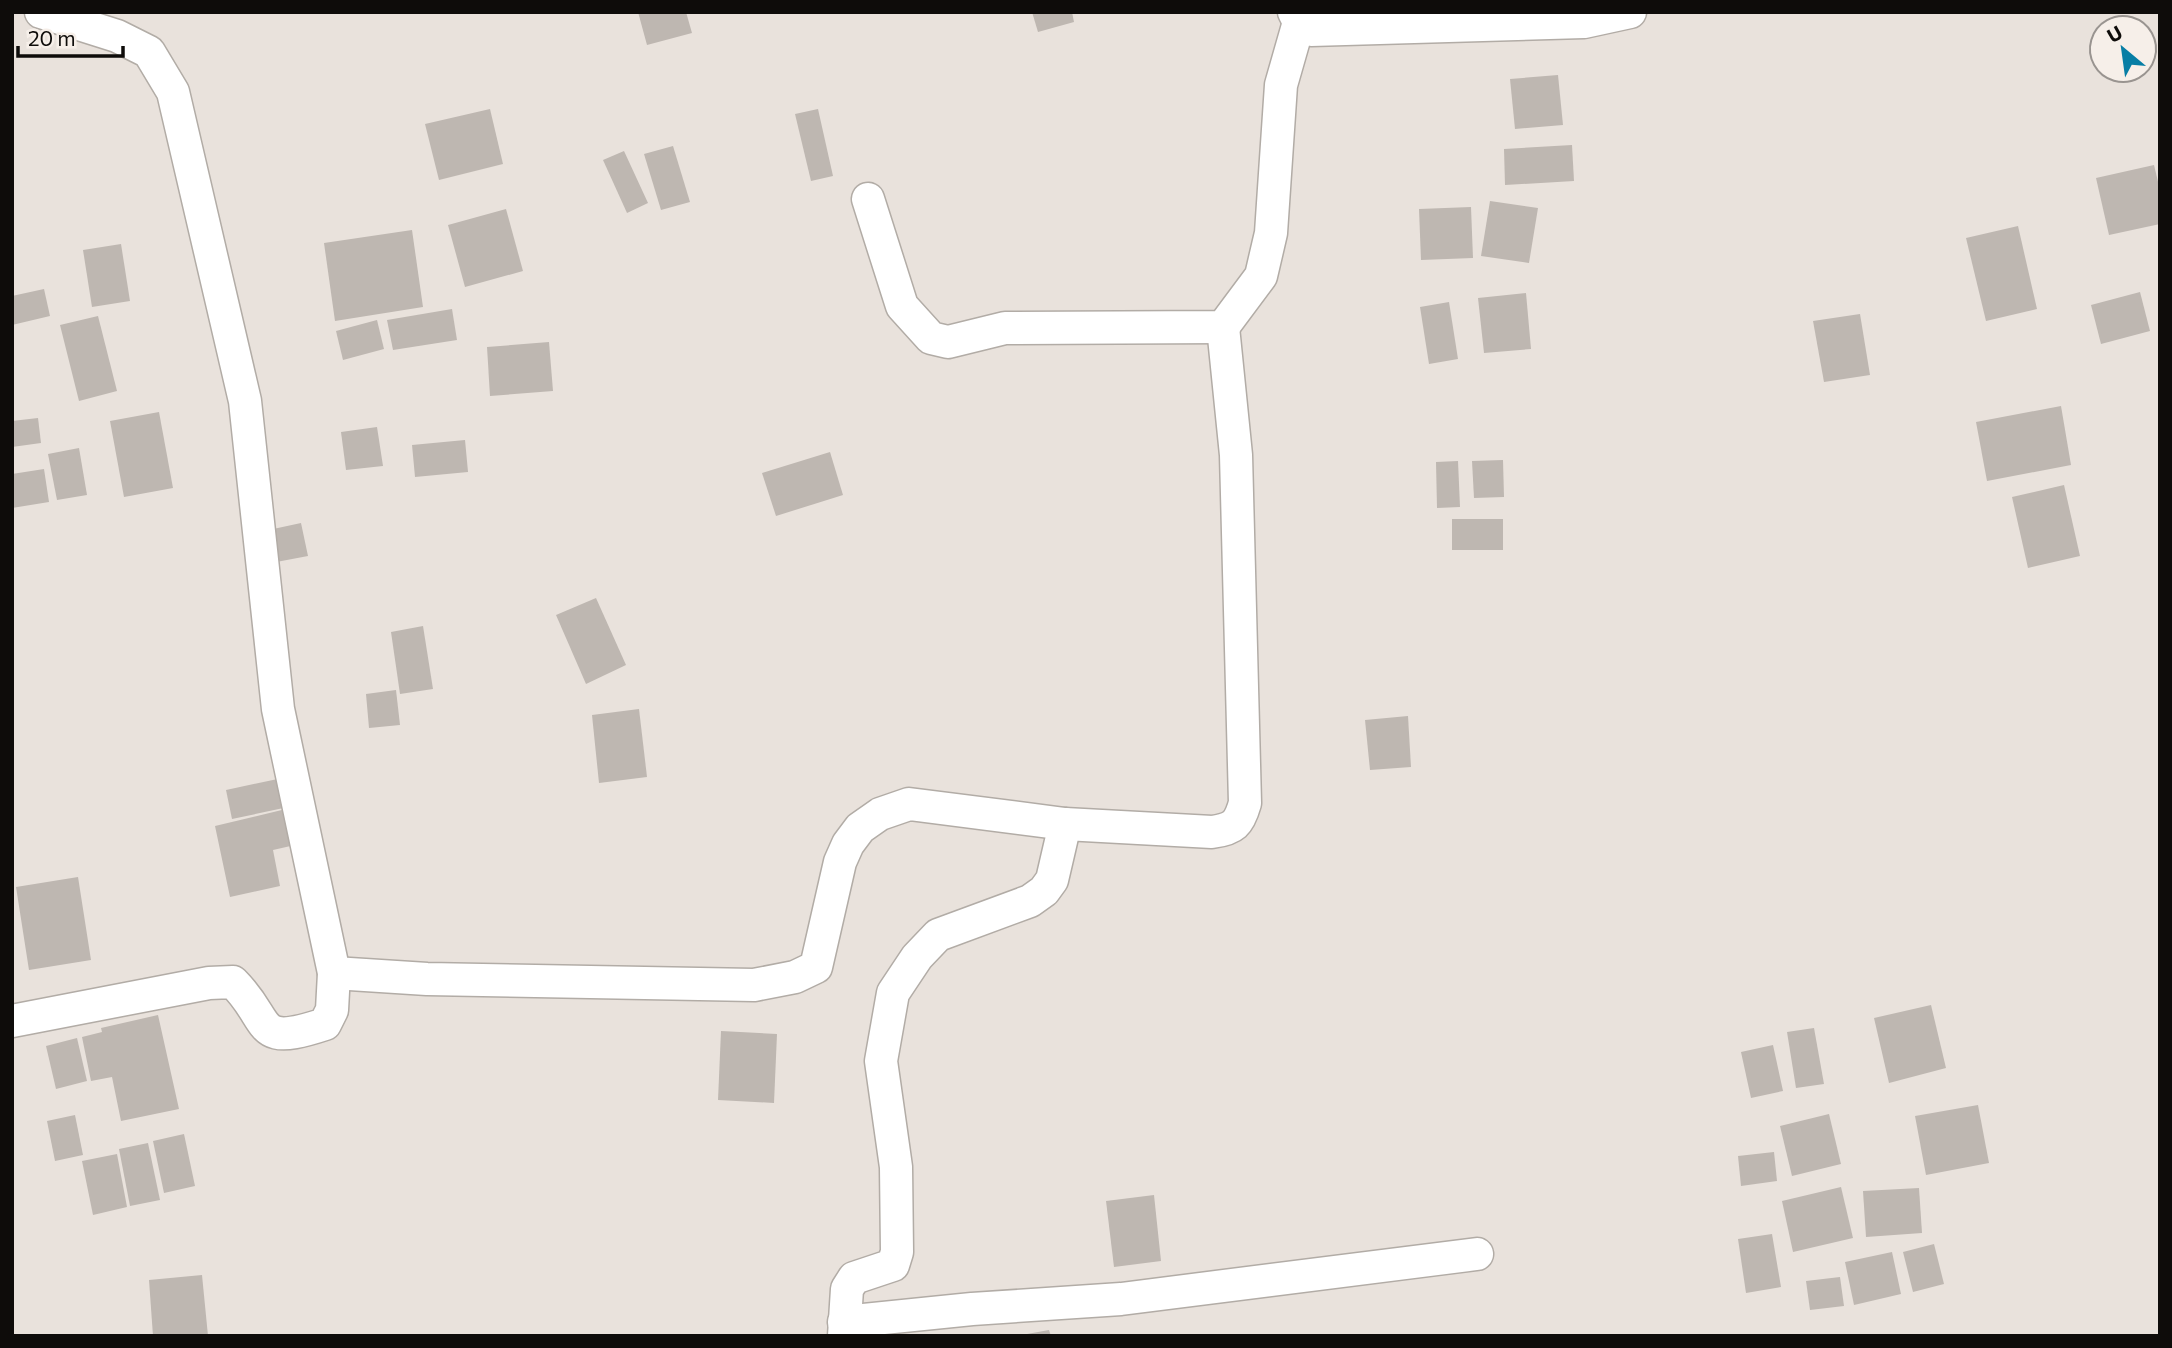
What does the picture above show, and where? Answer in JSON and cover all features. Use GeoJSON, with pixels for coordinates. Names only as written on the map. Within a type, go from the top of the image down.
{"type":"FeatureCollection","features":[{"type":"Feature","properties":{"kind":"street"},"geometry":{"type":"LineString","coordinates":[[12,1021],[209,983],[233,982],[248,997],[258,1019],[272,1031],[289,1036],[325,1024],[332,1010],[334,973],[278,709],[245,401],[173,92],[149,52],[117,36],[41,12]]}},
{"type":"Feature","properties":{"kind":"street"},"geometry":{"type":"LineString","coordinates":[[334,973],[426,979],[754,985],[795,977],[816,967],[840,862],[848,844],[860,828],[880,814],[909,804],[1065,824],[1212,832],[1230,830],[1240,821],[1245,803],[1236,455],[1223,327],[1261,276],[1271,233],[1280,85],[1296,17],[1311,30],[1571,23],[1630,12]]}},
{"type":"Feature","properties":{"kind":"street"},"geometry":{"type":"LineString","coordinates":[[869,199],[902,306],[931,338],[948,342],[1005,328],[1223,327]]}},
{"type":"Feature","properties":{"kind":"street"},"geometry":{"type":"LineString","coordinates":[[1065,824],[1052,880],[1044,891],[1030,901],[938,935],[917,957],[893,993],[881,1061],[896,1167],[897,1252],[893,1265],[854,1278],[847,1289],[844,1329],[972,1309],[1121,1299],[1477,1254]]}},
{"type":"Feature","properties":{"kind":"building"},"geometry":{"type":"Polygon","coordinates":[[[638,12],[686,12],[692,33],[647,45],[638,12]]]}},
{"type":"Feature","properties":{"kind":"building"},"geometry":{"type":"Polygon","coordinates":[[[1032,12],[1072,12],[1074,22],[1038,32],[1032,12]]]}},
{"type":"Feature","properties":{"kind":"building"},"geometry":{"type":"Polygon","coordinates":[[[1558,75],[1563,125],[1515,129],[1510,79],[1558,75]]]}},
{"type":"Feature","properties":{"kind":"building"},"geometry":{"type":"Polygon","coordinates":[[[490,109],[503,164],[439,180],[425,124],[490,109]]]}},
{"type":"Feature","properties":{"kind":"building"},"geometry":{"type":"Polygon","coordinates":[[[818,109],[833,176],[811,181],[795,114],[818,109]]]}},
{"type":"Feature","properties":{"kind":"building"},"geometry":{"type":"Polygon","coordinates":[[[1572,145],[1574,181],[1505,185],[1504,149],[1572,145]]]}},
{"type":"Feature","properties":{"kind":"building"},"geometry":{"type":"Polygon","coordinates":[[[673,146],[690,202],[661,210],[644,154],[673,146]]]}},
{"type":"Feature","properties":{"kind":"building"},"geometry":{"type":"Polygon","coordinates":[[[624,151],[648,203],[627,213],[603,160],[624,151]]]}},
{"type":"Feature","properties":{"kind":"building"},"geometry":{"type":"Polygon","coordinates":[[[2154,165],[2160,190],[2160,224],[2109,235],[2096,178],[2154,165]]]}},
{"type":"Feature","properties":{"kind":"building"},"geometry":{"type":"Polygon","coordinates":[[[1490,201],[1538,208],[1529,263],[1481,256],[1490,201]]]}},
{"type":"Feature","properties":{"kind":"building"},"geometry":{"type":"Polygon","coordinates":[[[1471,207],[1473,258],[1421,260],[1419,209],[1471,207]]]}},
{"type":"Feature","properties":{"kind":"building"},"geometry":{"type":"Polygon","coordinates":[[[506,209],[523,271],[465,287],[448,225],[506,209]]]}},
{"type":"Feature","properties":{"kind":"building"},"geometry":{"type":"Polygon","coordinates":[[[2018,226],[2037,309],[1986,321],[1966,238],[2018,226]]]}},
{"type":"Feature","properties":{"kind":"building"},"geometry":{"type":"Polygon","coordinates":[[[412,230],[423,307],[335,321],[324,243],[412,230]]]}},
{"type":"Feature","properties":{"kind":"building"},"geometry":{"type":"Polygon","coordinates":[[[121,244],[130,301],[92,307],[83,250],[121,244]]]}},
{"type":"Feature","properties":{"kind":"building"},"geometry":{"type":"Polygon","coordinates":[[[44,289],[50,316],[12,325],[12,296],[44,289]]]}},
{"type":"Feature","properties":{"kind":"building"},"geometry":{"type":"Polygon","coordinates":[[[2140,292],[2150,331],[2101,344],[2091,305],[2140,292]]]}},
{"type":"Feature","properties":{"kind":"building"},"geometry":{"type":"Polygon","coordinates":[[[1526,293],[1531,349],[1484,353],[1478,298],[1526,293]]]}},
{"type":"Feature","properties":{"kind":"building"},"geometry":{"type":"Polygon","coordinates":[[[1449,302],[1458,359],[1429,364],[1420,307],[1449,302]]]}},
{"type":"Feature","properties":{"kind":"building"},"geometry":{"type":"Polygon","coordinates":[[[452,309],[457,340],[393,350],[387,320],[452,309]]]}},
{"type":"Feature","properties":{"kind":"building"},"geometry":{"type":"Polygon","coordinates":[[[1860,314],[1870,375],[1824,382],[1813,321],[1860,314]]]}},
{"type":"Feature","properties":{"kind":"building"},"geometry":{"type":"Polygon","coordinates":[[[98,316],[117,391],[79,401],[60,325],[98,316]]]}},
{"type":"Feature","properties":{"kind":"building"},"geometry":{"type":"Polygon","coordinates":[[[377,320],[384,349],[343,360],[336,331],[377,320]]]}},
{"type":"Feature","properties":{"kind":"building"},"geometry":{"type":"Polygon","coordinates":[[[549,342],[553,391],[490,396],[487,347],[549,342]]]}},
{"type":"Feature","properties":{"kind":"building"},"geometry":{"type":"Polygon","coordinates":[[[2061,406],[2071,465],[1987,481],[1976,422],[2061,406]]]}},
{"type":"Feature","properties":{"kind":"building"},"geometry":{"type":"Polygon","coordinates":[[[159,412],[173,488],[124,497],[110,421],[159,412]]]}},
{"type":"Feature","properties":{"kind":"building"},"geometry":{"type":"Polygon","coordinates":[[[38,418],[41,443],[12,447],[12,421],[38,418]]]}},
{"type":"Feature","properties":{"kind":"building"},"geometry":{"type":"Polygon","coordinates":[[[377,427],[383,466],[346,470],[341,432],[377,427]]]}},
{"type":"Feature","properties":{"kind":"building"},"geometry":{"type":"Polygon","coordinates":[[[465,440],[468,472],[415,477],[412,445],[465,440]]]}},
{"type":"Feature","properties":{"kind":"building"},"geometry":{"type":"Polygon","coordinates":[[[79,448],[87,495],[57,500],[48,454],[79,448]]]}},
{"type":"Feature","properties":{"kind":"building"},"geometry":{"type":"Polygon","coordinates":[[[830,452],[843,495],[776,516],[762,473],[830,452]]]}},
{"type":"Feature","properties":{"kind":"building"},"geometry":{"type":"Polygon","coordinates":[[[1503,460],[1504,497],[1474,498],[1472,461],[1503,460]]]}},
{"type":"Feature","properties":{"kind":"building"},"geometry":{"type":"Polygon","coordinates":[[[1458,461],[1460,507],[1437,508],[1436,462],[1458,461]]]}},
{"type":"Feature","properties":{"kind":"building"},"geometry":{"type":"Polygon","coordinates":[[[44,469],[49,502],[12,508],[12,474],[44,469]]]}},
{"type":"Feature","properties":{"kind":"building"},"geometry":{"type":"Polygon","coordinates":[[[2064,485],[2080,556],[2028,568],[2012,497],[2064,485]]]}},
{"type":"Feature","properties":{"kind":"building"},"geometry":{"type":"Polygon","coordinates":[[[1452,519],[1503,519],[1503,550],[1452,550],[1452,519]]]}},
{"type":"Feature","properties":{"kind":"building"},"geometry":{"type":"Polygon","coordinates":[[[301,523],[308,556],[271,563],[264,531],[301,523]]]}},
{"type":"Feature","properties":{"kind":"building"},"geometry":{"type":"Polygon","coordinates":[[[596,598],[626,665],[586,684],[556,615],[596,598]]]}},
{"type":"Feature","properties":{"kind":"building"},"geometry":{"type":"Polygon","coordinates":[[[423,626],[433,689],[400,694],[391,632],[423,626]]]}},
{"type":"Feature","properties":{"kind":"building"},"geometry":{"type":"Polygon","coordinates":[[[396,690],[400,725],[369,728],[366,694],[396,690]]]}},
{"type":"Feature","properties":{"kind":"building"},"geometry":{"type":"Polygon","coordinates":[[[639,709],[647,777],[599,783],[592,715],[639,709]]]}},
{"type":"Feature","properties":{"kind":"building"},"geometry":{"type":"Polygon","coordinates":[[[1408,716],[1411,767],[1370,770],[1365,720],[1408,716]]]}},
{"type":"Feature","properties":{"kind":"building"},"geometry":{"type":"Polygon","coordinates":[[[287,777],[293,806],[232,819],[226,790],[287,777]]]}},
{"type":"Feature","properties":{"kind":"building"},"geometry":{"type":"Polygon","coordinates":[[[286,809],[295,845],[273,850],[280,886],[230,897],[215,826],[286,809]]]}},
{"type":"Feature","properties":{"kind":"building"},"geometry":{"type":"Polygon","coordinates":[[[78,877],[91,960],[29,970],[16,887],[78,877]]]}},
{"type":"Feature","properties":{"kind":"building"},"geometry":{"type":"Polygon","coordinates":[[[1931,1005],[1946,1068],[1889,1083],[1874,1018],[1931,1005]]]}},
{"type":"Feature","properties":{"kind":"building"},"geometry":{"type":"Polygon","coordinates":[[[158,1015],[179,1109],[121,1121],[112,1077],[91,1081],[82,1037],[102,1032],[101,1028],[158,1015]]]}},
{"type":"Feature","properties":{"kind":"building"},"geometry":{"type":"Polygon","coordinates":[[[1814,1028],[1824,1084],[1796,1088],[1787,1032],[1814,1028]]]}},
{"type":"Feature","properties":{"kind":"building"},"geometry":{"type":"Polygon","coordinates":[[[721,1031],[777,1034],[774,1103],[718,1100],[721,1031]]]}},
{"type":"Feature","properties":{"kind":"building"},"geometry":{"type":"Polygon","coordinates":[[[77,1038],[87,1081],[56,1089],[46,1046],[77,1038]]]}},
{"type":"Feature","properties":{"kind":"building"},"geometry":{"type":"Polygon","coordinates":[[[1773,1045],[1783,1091],[1751,1098],[1741,1052],[1773,1045]]]}},
{"type":"Feature","properties":{"kind":"building"},"geometry":{"type":"Polygon","coordinates":[[[1978,1105],[1989,1163],[1926,1175],[1915,1116],[1978,1105]]]}},
{"type":"Feature","properties":{"kind":"building"},"geometry":{"type":"Polygon","coordinates":[[[1829,1114],[1841,1164],[1792,1176],[1780,1126],[1829,1114]]]}},
{"type":"Feature","properties":{"kind":"building"},"geometry":{"type":"Polygon","coordinates":[[[75,1115],[83,1155],[55,1161],[47,1121],[75,1115]]]}},
{"type":"Feature","properties":{"kind":"building"},"geometry":{"type":"Polygon","coordinates":[[[184,1134],[195,1186],[164,1193],[153,1141],[184,1134]]]}},
{"type":"Feature","properties":{"kind":"building"},"geometry":{"type":"Polygon","coordinates":[[[148,1143],[160,1200],[130,1206],[119,1149],[148,1143]]]}},
{"type":"Feature","properties":{"kind":"building"},"geometry":{"type":"Polygon","coordinates":[[[1774,1152],[1777,1181],[1741,1186],[1738,1156],[1774,1152]]]}},
{"type":"Feature","properties":{"kind":"building"},"geometry":{"type":"Polygon","coordinates":[[[117,1154],[127,1207],[93,1215],[82,1161],[117,1154]]]}},
{"type":"Feature","properties":{"kind":"building"},"geometry":{"type":"Polygon","coordinates":[[[1841,1187],[1853,1238],[1793,1252],[1782,1201],[1841,1187]]]}},
{"type":"Feature","properties":{"kind":"building"},"geometry":{"type":"Polygon","coordinates":[[[1919,1188],[1922,1233],[1866,1237],[1863,1191],[1919,1188]]]}},
{"type":"Feature","properties":{"kind":"building"},"geometry":{"type":"Polygon","coordinates":[[[1154,1195],[1161,1261],[1114,1267],[1106,1201],[1154,1195]]]}},
{"type":"Feature","properties":{"kind":"building"},"geometry":{"type":"Polygon","coordinates":[[[1772,1234],[1781,1287],[1746,1293],[1738,1239],[1772,1234]]]}},
{"type":"Feature","properties":{"kind":"building"},"geometry":{"type":"Polygon","coordinates":[[[1934,1244],[1944,1284],[1913,1292],[1903,1252],[1934,1244]]]}},
{"type":"Feature","properties":{"kind":"building"},"geometry":{"type":"Polygon","coordinates":[[[1892,1252],[1901,1294],[1854,1305],[1845,1262],[1892,1252]]]}},
{"type":"Feature","properties":{"kind":"building"},"geometry":{"type":"Polygon","coordinates":[[[202,1275],[208,1336],[153,1336],[149,1280],[202,1275]]]}},
{"type":"Feature","properties":{"kind":"building"},"geometry":{"type":"Polygon","coordinates":[[[1840,1277],[1844,1306],[1810,1310],[1806,1281],[1840,1277]]]}},
{"type":"Feature","properties":{"kind":"building"},"geometry":{"type":"Polygon","coordinates":[[[1049,1330],[1051,1336],[1027,1336],[1027,1334],[1049,1330]]]}}]}
